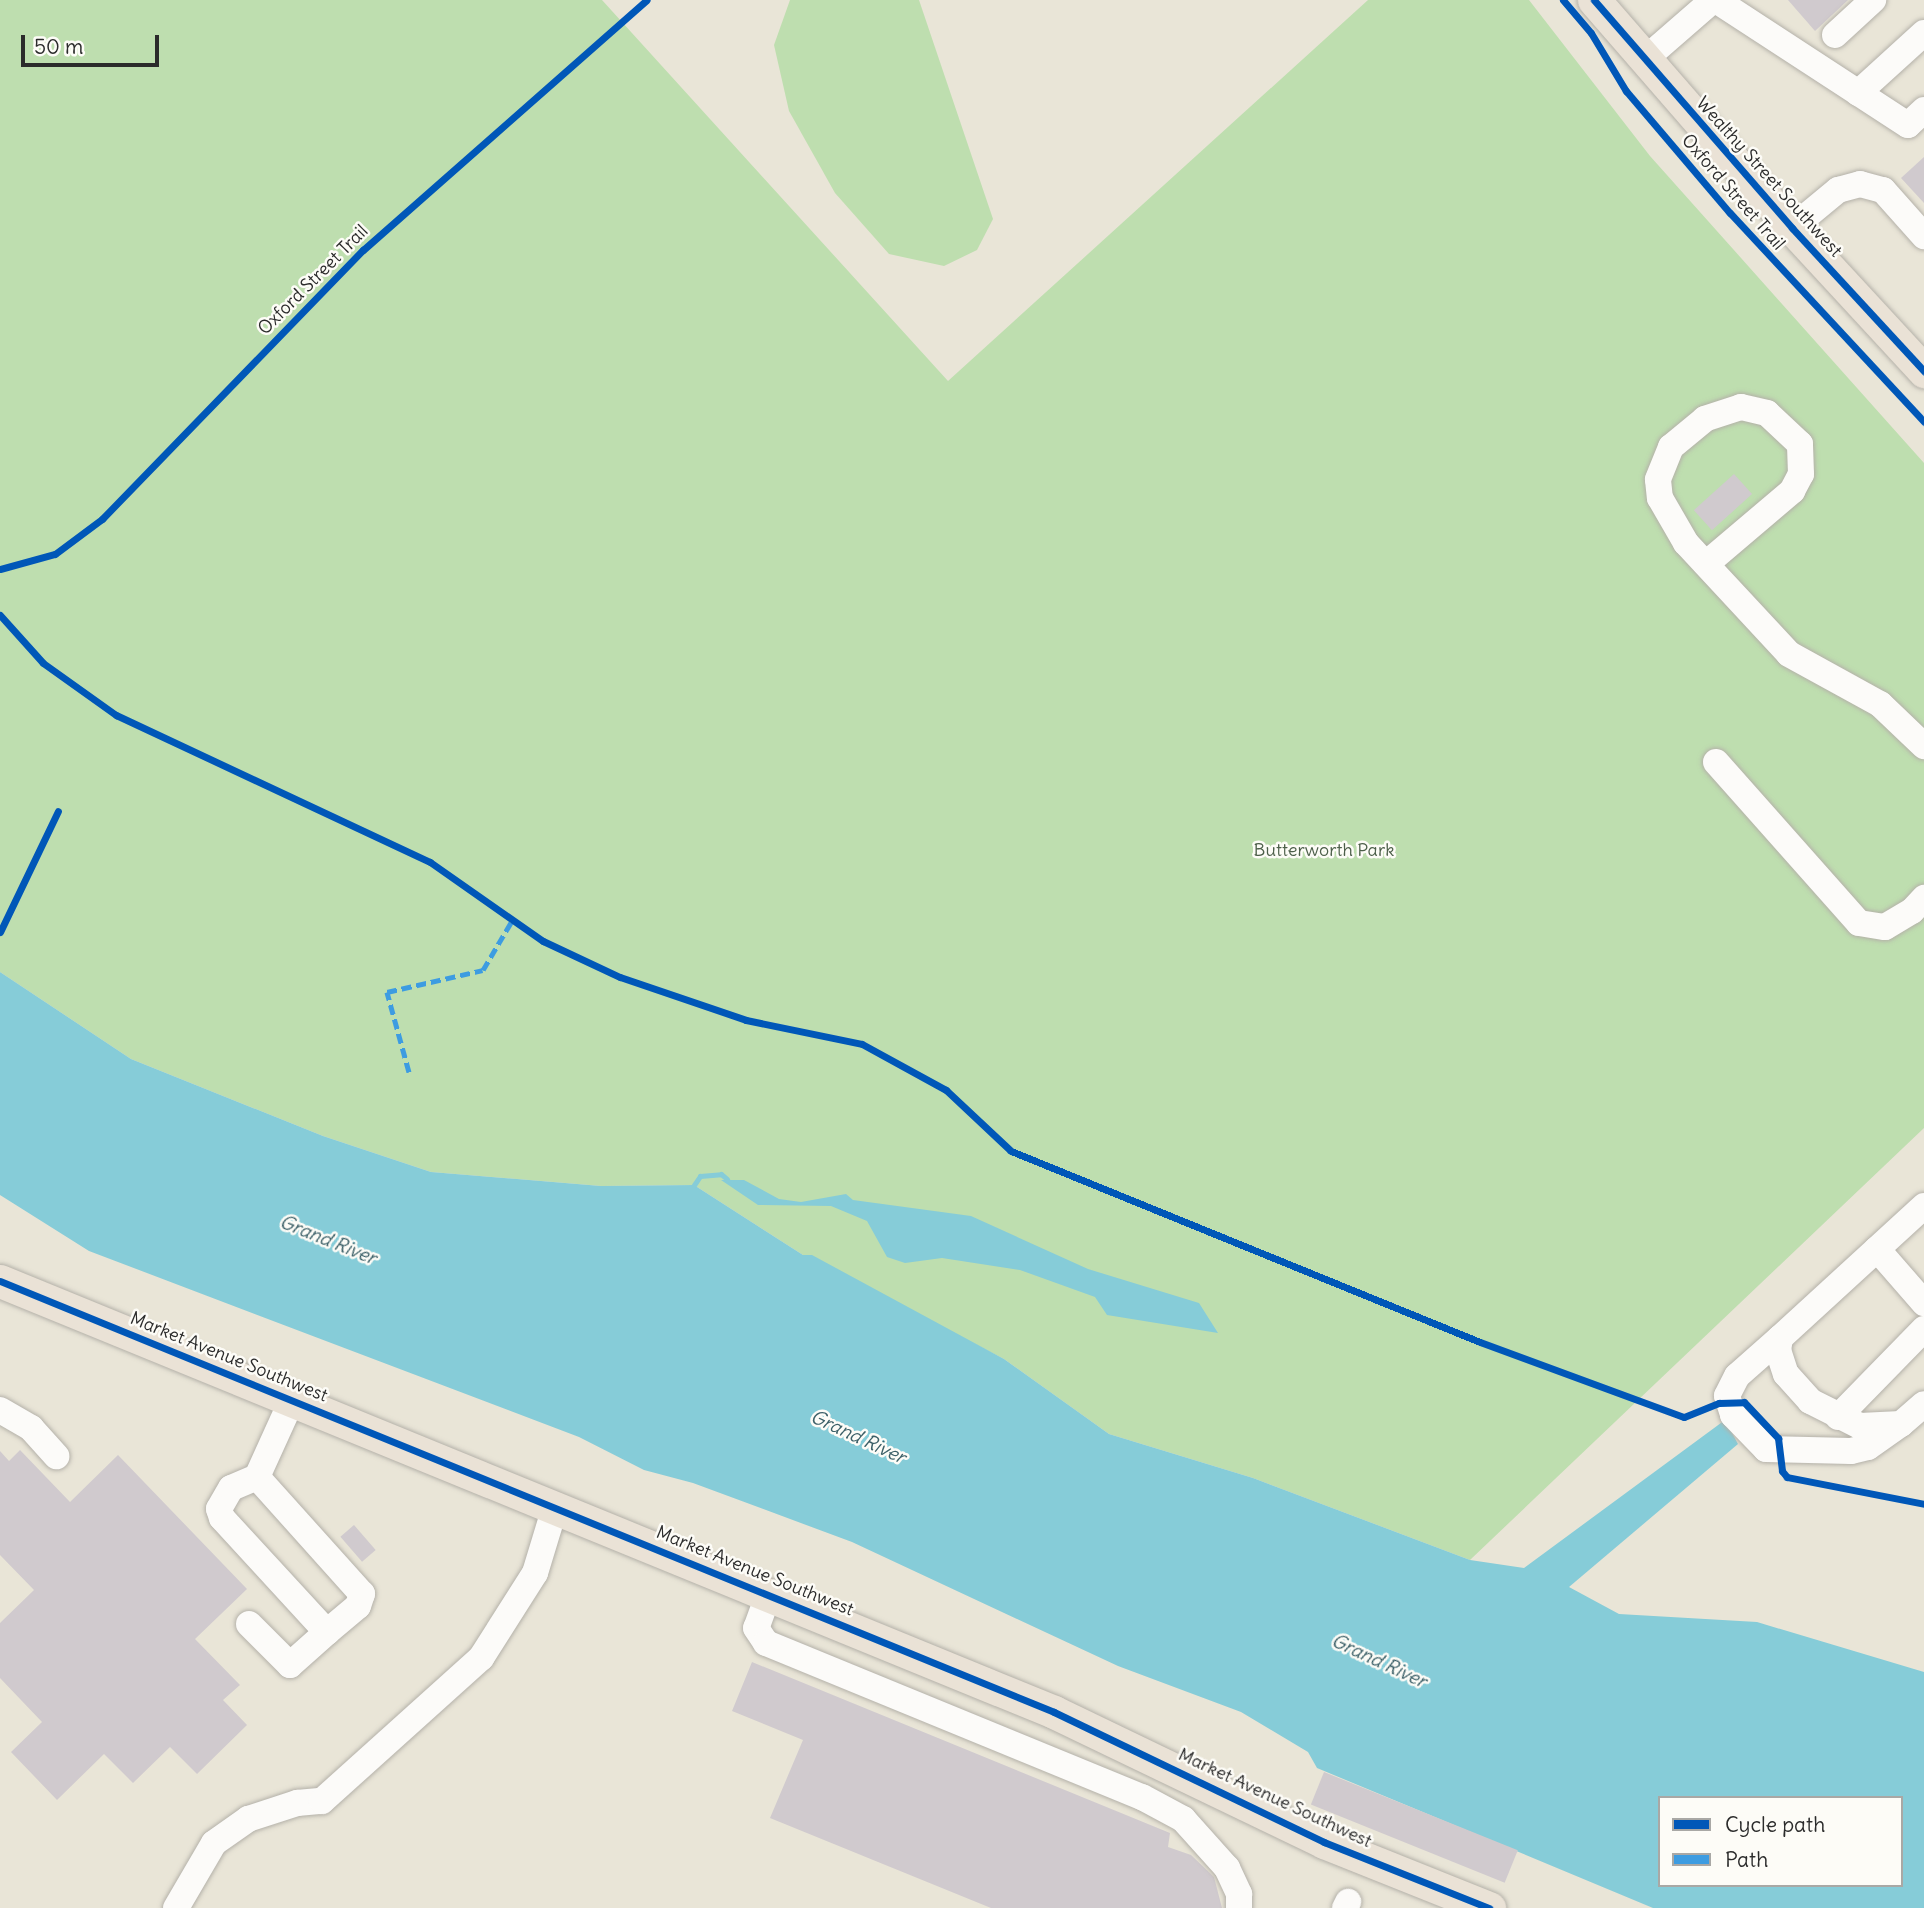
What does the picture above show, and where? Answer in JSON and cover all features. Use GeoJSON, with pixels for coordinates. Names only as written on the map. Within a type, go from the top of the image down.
{"type":"FeatureCollection","features":[{"type":"Feature","properties":{"kind":"main road","name":"Wealthy Street Southwest"},"geometry":{"type":"LineString","coordinates":[[1594,0],[1792,228],[1924,370]]}},
{"type":"Feature","properties":{"kind":"main road","name":"Market Avenue Southwest"},"geometry":{"type":"LineString","coordinates":[[0,1281],[1054,1712],[1324,1842],[1489,1908]]}},
{"type":"Feature","properties":{"kind":"street"},"geometry":{"type":"LineString","coordinates":[[1644,60],[1714,0],[1908,125],[1924,110]]}},
{"type":"Feature","properties":{"kind":"street"},"geometry":{"type":"LineString","coordinates":[[1835,35],[1873,0]]}},
{"type":"Feature","properties":{"kind":"street"},"geometry":{"type":"LineString","coordinates":[[1858,93],[1924,33]]}},
{"type":"Feature","properties":{"kind":"street"},"geometry":{"type":"LineString","coordinates":[[1792,228],[1838,190],[1860,184],[1883,190],[1924,236]]}},
{"type":"Feature","properties":{"kind":"street"},"geometry":{"type":"LineString","coordinates":[[1706,564],[1792,491],[1801,474],[1800,444],[1768,413],[1741,408],[1705,419],[1671,447],[1662,464],[1658,480],[1660,498],[1686,543],[1789,654],[1880,704],[1924,746]]}},
{"type":"Feature","properties":{"kind":"street"},"geometry":{"type":"LineString","coordinates":[[1716,762],[1859,923],[1885,927],[1912,911],[1924,898]]}},
{"type":"Feature","properties":{"kind":"street"},"geometry":{"type":"LineString","coordinates":[[1924,1206],[1737,1376],[1727,1396],[1733,1415],[1766,1449],[1851,1451],[1868,1447],[1924,1404]]}},
{"type":"Feature","properties":{"kind":"street"},"geometry":{"type":"LineString","coordinates":[[1877,1249],[1924,1303]]}},
{"type":"Feature","properties":{"kind":"street"},"geometry":{"type":"LineString","coordinates":[[1838,1417],[1924,1329]]}},
{"type":"Feature","properties":{"kind":"street"},"geometry":{"type":"LineString","coordinates":[[1780,1338],[1781,1363],[1793,1384],[1838,1417],[1860,1426],[1901,1424]]}},
{"type":"Feature","properties":{"kind":"street"},"geometry":{"type":"LineString","coordinates":[[292,1400],[257,1477],[231,1488],[219,1509],[222,1518],[327,1632]]}},
{"type":"Feature","properties":{"kind":"street"},"geometry":{"type":"LineString","coordinates":[[0,1410],[31,1428],[56,1456]]}},
{"type":"Feature","properties":{"kind":"street"},"geometry":{"type":"LineString","coordinates":[[249,1624],[290,1665],[358,1606],[362,1594],[257,1477]]}},
{"type":"Feature","properties":{"kind":"street"},"geometry":{"type":"LineString","coordinates":[[176,1908],[214,1843],[248,1819],[297,1803],[322,1801],[481,1658],[535,1573],[555,1507]]}},
{"type":"Feature","properties":{"kind":"street"},"geometry":{"type":"LineString","coordinates":[[769,1594],[756,1628],[766,1643],[1142,1797],[1183,1819],[1227,1868],[1239,1894],[1238,1908]]}},
{"type":"Feature","properties":{"kind":"green space","name":"Butterworth Park"},"geometry":{"type":"Polygon","coordinates":[[[0,0],[602,0],[948,381],[1368,0],[1529,0],[1650,156],[1924,463],[1924,1128],[1470,1560],[1253,1478],[1109,1434],[1004,1359],[803,1255],[694,1185],[601,1186],[431,1172],[323,1136],[131,1059],[0,972],[0,0]]]}},
{"type":"Feature","properties":{"kind":"green space"},"geometry":{"type":"Polygon","coordinates":[[[790,0],[919,0],[993,219],[977,250],[944,266],[889,254],[835,193],[789,111],[774,45],[790,0]]]}},
{"type":"Feature","properties":{"kind":"water","name":"Grand River"},"geometry":{"type":"Polygon","coordinates":[[[0,972],[131,1059],[323,1136],[431,1172],[601,1186],[694,1185],[803,1255],[812,1255],[1004,1359],[1109,1434],[1253,1478],[1470,1560],[1524,1568],[1725,1420],[1738,1444],[1569,1587],[1619,1614],[1757,1622],[1924,1672],[1924,1908],[1653,1908],[1317,1768],[1308,1752],[1241,1712],[1118,1666],[852,1542],[693,1483],[644,1470],[579,1437],[89,1251],[0,1195],[0,972]]]}},
{"type":"Feature","properties":{"kind":"water"},"geometry":{"type":"Polygon","coordinates":[[[721,1180],[744,1180],[779,1199],[801,1202],[846,1194],[853,1200],[971,1216],[1088,1269],[1199,1303],[1218,1333],[1107,1315],[1095,1297],[1020,1270],[942,1258],[905,1263],[887,1257],[867,1221],[831,1206],[758,1205],[721,1180]]]}},
{"type":"Feature","properties":{"kind":"building"},"geometry":{"type":"Polygon","coordinates":[[[1788,0],[1848,0],[1815,31],[1788,0]]]}},
{"type":"Feature","properties":{"kind":"building"},"geometry":{"type":"Polygon","coordinates":[[[1924,157],[1924,203],[1901,178],[1924,157]]]}},
{"type":"Feature","properties":{"kind":"building"},"geometry":{"type":"Polygon","coordinates":[[[1734,474],[1752,494],[1712,530],[1694,510],[1734,474]]]}},
{"type":"Feature","properties":{"kind":"building"},"geometry":{"type":"Polygon","coordinates":[[[20,1450],[70,1502],[118,1455],[247,1589],[195,1639],[240,1685],[223,1700],[247,1725],[197,1774],[170,1747],[133,1783],[104,1754],[57,1800],[11,1752],[42,1722],[0,1678],[0,1623],[34,1590],[0,1555],[0,1451],[9,1461],[20,1450]]]}},
{"type":"Feature","properties":{"kind":"building"},"geometry":{"type":"Polygon","coordinates":[[[354,1525],[376,1550],[362,1562],[340,1537],[354,1525]]]}},
{"type":"Feature","properties":{"kind":"building"},"geometry":{"type":"Polygon","coordinates":[[[752,1662],[1170,1833],[1168,1847],[1191,1855],[1214,1877],[1222,1908],[991,1908],[770,1818],[803,1740],[732,1711],[752,1662]]]}},
{"type":"Feature","properties":{"kind":"building"},"geometry":{"type":"Polygon","coordinates":[[[1324,1772],[1518,1850],[1505,1883],[1311,1804],[1324,1772]]]}},
{"type":"Feature","properties":{"kind":"waterway"},"geometry":{"type":"LineString","coordinates":[[694,1185],[700,1176],[721,1174],[727,1179]]}},
{"type":"Feature","properties":{"kind":"marked path"},"geometry":{"type":"LineString","coordinates":[[409,1072],[387,992],[483,970],[513,919]]}},
{"type":"Feature","properties":{"kind":"cycle path","name":"Oxford Street Trail"},"geometry":{"type":"LineString","coordinates":[[0,569],[55,554],[102,519],[363,250],[647,0]]}},
{"type":"Feature","properties":{"kind":"cycle path","name":"Oxford Street Trail"},"geometry":{"type":"LineString","coordinates":[[1563,0],[1591,33],[1626,91],[1730,213],[1924,422]]}},
{"type":"Feature","properties":{"kind":"cycle path","name":"Oxford Street Trail"},"geometry":{"type":"LineString","coordinates":[[1594,0],[1792,228],[1924,371]]}},
{"type":"Feature","properties":{"kind":"cycle path"},"geometry":{"type":"LineString","coordinates":[[0,615],[43,663],[116,715],[430,862],[543,941],[620,977],[746,1020],[862,1044],[946,1090],[1011,1151],[1480,1342],[1684,1417],[1719,1403],[1744,1402],[1778,1438],[1782,1471],[1787,1477],[1924,1504]]}},
{"type":"Feature","properties":{"kind":"cycle path"},"geometry":{"type":"LineString","coordinates":[[0,932],[58,811]]}},
{"type":"Feature","properties":{"kind":"cycle path"},"geometry":{"type":"LineString","coordinates":[[0,1281],[1054,1712],[1324,1842],[1489,1908]]}}]}
